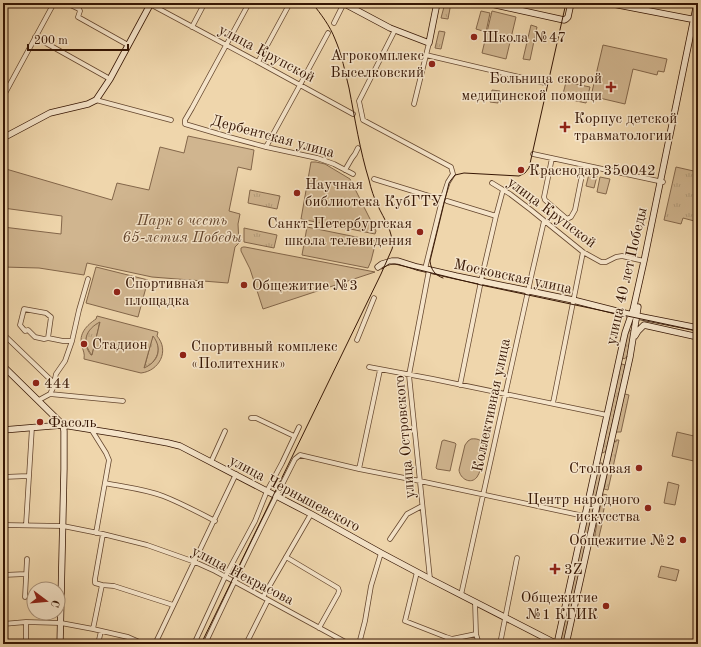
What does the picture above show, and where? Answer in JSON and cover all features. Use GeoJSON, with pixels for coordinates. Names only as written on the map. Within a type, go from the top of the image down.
{"type":"FeatureCollection","features":[{"type":"Feature","properties":{"kind":"street"},"geometry":{"type":"LineString","coordinates":[[3,97],[54,3]]}},
{"type":"Feature","properties":{"kind":"street"},"geometry":{"type":"LineString","coordinates":[[66,3],[80,11],[78,17],[128,45]]}},
{"type":"Feature","properties":{"kind":"street"},"geometry":{"type":"LineString","coordinates":[[192,27],[202,8],[202,3]]}},
{"type":"Feature","properties":{"kind":"street"},"geometry":{"type":"LineString","coordinates":[[226,45],[249,3]]}},
{"type":"Feature","properties":{"kind":"street"},"geometry":{"type":"LineString","coordinates":[[258,62],[290,3]]}},
{"type":"Feature","properties":{"kind":"street"},"geometry":{"type":"LineString","coordinates":[[334,23],[344,3],[385,26],[429,43]]}},
{"type":"Feature","properties":{"kind":"street"},"geometry":{"type":"LineString","coordinates":[[414,104],[437,3]]}},
{"type":"Feature","properties":{"kind":"street"},"geometry":{"type":"LineString","coordinates":[[487,3],[564,20],[568,17],[571,3]]}},
{"type":"Feature","properties":{"kind":"street"},"geometry":{"type":"LineString","coordinates":[[608,3],[695,20]]}},
{"type":"Feature","properties":{"kind":"street","name":"улица 40 лет Победы"},"geometry":{"type":"LineString","coordinates":[[557,644],[625,333],[639,301],[695,20],[697,3]]}},
{"type":"Feature","properties":{"kind":"street"},"geometry":{"type":"LineString","coordinates":[[3,138],[50,113],[88,104],[96,100],[110,79],[150,4]]}},
{"type":"Feature","properties":{"kind":"street","name":"улица Крупской"},"geometry":{"type":"LineString","coordinates":[[150,4],[353,114]]}},
{"type":"Feature","properties":{"kind":"street","name":"улица 40 лет Победы"},"geometry":{"type":"LineString","coordinates":[[695,20],[698,12]]}},
{"type":"Feature","properties":{"kind":"street","name":"улица Островского"},"geometry":{"type":"LineString","coordinates":[[395,30],[359,101],[363,120],[451,168],[453,174],[448,182],[442,200],[427,270],[409,375],[430,579]]}},
{"type":"Feature","properties":{"kind":"street"},"geometry":{"type":"LineString","coordinates":[[266,147],[328,33]]}},
{"type":"Feature","properties":{"kind":"street"},"geometry":{"type":"LineString","coordinates":[[35,37],[110,79]]}},
{"type":"Feature","properties":{"kind":"street","name":"Дербентская улица"},"geometry":{"type":"LineString","coordinates":[[226,45],[185,124],[266,147],[317,158],[354,174]]}},
{"type":"Feature","properties":{"kind":"street"},"geometry":{"type":"LineString","coordinates":[[426,55],[545,83]]}},
{"type":"Feature","properties":{"kind":"street"},"geometry":{"type":"LineString","coordinates":[[96,100],[171,120]]}},
{"type":"Feature","properties":{"kind":"street"},"geometry":{"type":"LineString","coordinates":[[345,170],[358,148]]}},
{"type":"Feature","properties":{"kind":"street"},"geometry":{"type":"LineString","coordinates":[[533,154],[662,182]]}},
{"type":"Feature","properties":{"kind":"street"},"geometry":{"type":"LineString","coordinates":[[552,158],[544,197],[545,200],[567,219],[571,217],[575,210],[584,165]]}},
{"type":"Feature","properties":{"kind":"street"},"geometry":{"type":"LineString","coordinates":[[374,179],[442,200]]}},
{"type":"Feature","properties":{"kind":"street","name":"улица 40 лет Победы"},"geometry":{"type":"LineString","coordinates":[[566,644],[632,347],[634,315],[644,261],[662,182]]}},
{"type":"Feature","properties":{"kind":"street","name":"улица Крупской"},"geometry":{"type":"LineString","coordinates":[[492,183],[510,194],[583,252],[601,262],[606,262],[622,256],[644,261]]}},
{"type":"Feature","properties":{"kind":"street"},"geometry":{"type":"LineString","coordinates":[[460,385],[481,281],[503,190]]}},
{"type":"Feature","properties":{"kind":"street"},"geometry":{"type":"LineString","coordinates":[[447,201],[496,216]]}},
{"type":"Feature","properties":{"kind":"street","name":"Коллективная улица"},"geometry":{"type":"LineString","coordinates":[[461,595],[544,221]]}},
{"type":"Feature","properties":{"kind":"street"},"geometry":{"type":"LineString","coordinates":[[553,403],[583,252]]}},
{"type":"Feature","properties":{"kind":"street","name":"Московская улица"},"geometry":{"type":"LineString","coordinates":[[378,267],[382,264],[395,261],[427,270],[573,300],[634,315],[698,328]]}},
{"type":"Feature","properties":{"kind":"street"},"geometry":{"type":"LineString","coordinates":[[50,394],[54,386],[56,374],[65,361],[72,341],[88,279]]}},
{"type":"Feature","properties":{"kind":"street"},"geometry":{"type":"LineString","coordinates":[[357,340],[374,298]]}},
{"type":"Feature","properties":{"kind":"street"},"geometry":{"type":"LineString","coordinates":[[639,301],[640,312],[645,317]]}},
{"type":"Feature","properties":{"kind":"street"},"geometry":{"type":"LineString","coordinates":[[48,338],[51,317],[46,313],[24,309],[20,325],[35,337],[72,341]]}},
{"type":"Feature","properties":{"kind":"street"},"geometry":{"type":"LineString","coordinates":[[632,347],[636,334],[644,325],[698,337]]}},
{"type":"Feature","properties":{"kind":"street"},"geometry":{"type":"LineString","coordinates":[[3,334],[54,383]]}},
{"type":"Feature","properties":{"kind":"street","name":"улица 40 лет Победы"},"geometry":{"type":"LineString","coordinates":[[618,366],[619,363],[622,363],[625,364],[627,368]]}},
{"type":"Feature","properties":{"kind":"street"},"geometry":{"type":"LineString","coordinates":[[3,366],[63,425],[65,441],[60,644]]}},
{"type":"Feature","properties":{"kind":"street"},"geometry":{"type":"LineString","coordinates":[[369,367],[607,415]]}},
{"type":"Feature","properties":{"kind":"street"},"geometry":{"type":"LineString","coordinates":[[359,469],[380,370]]}},
{"type":"Feature","properties":{"kind":"street"},"geometry":{"type":"LineString","coordinates":[[39,400],[50,394],[123,401]]}},
{"type":"Feature","properties":{"kind":"street"},"geometry":{"type":"LineString","coordinates":[[251,418],[256,418],[294,436]]}},
{"type":"Feature","properties":{"kind":"street","name":"улица Чернышевского"},"geometry":{"type":"LineString","coordinates":[[3,430],[63,425],[168,442],[180,446],[236,474],[430,579],[557,644]]}},
{"type":"Feature","properties":{"kind":"street"},"geometry":{"type":"LineString","coordinates":[[26,525],[32,427]]}},
{"type":"Feature","properties":{"kind":"street"},"geometry":{"type":"LineString","coordinates":[[194,644],[225,577],[255,521],[267,491],[299,427]]}},
{"type":"Feature","properties":{"kind":"street"},"geometry":{"type":"LineString","coordinates":[[91,429],[109,460],[96,533]]}},
{"type":"Feature","properties":{"kind":"street"},"geometry":{"type":"LineString","coordinates":[[211,462],[225,431]]}},
{"type":"Feature","properties":{"kind":"street"},"geometry":{"type":"LineString","coordinates":[[599,449],[603,455],[605,455],[608,451]]}},
{"type":"Feature","properties":{"kind":"street"},"geometry":{"type":"LineString","coordinates":[[205,644],[276,496],[295,459],[300,455],[359,469],[584,516]]}},
{"type":"Feature","properties":{"kind":"street"},"geometry":{"type":"LineString","coordinates":[[596,464],[601,460],[605,466]]}},
{"type":"Feature","properties":{"kind":"street"},"geometry":{"type":"LineString","coordinates":[[155,644],[215,521],[236,474]]}},
{"type":"Feature","properties":{"kind":"street"},"geometry":{"type":"LineString","coordinates":[[3,477],[28,476]]}},
{"type":"Feature","properties":{"kind":"street"},"geometry":{"type":"LineString","coordinates":[[105,483],[164,496],[215,521]]}},
{"type":"Feature","properties":{"kind":"street"},"geometry":{"type":"LineString","coordinates":[[390,538],[407,514],[422,506]]}},
{"type":"Feature","properties":{"kind":"street"},"geometry":{"type":"LineString","coordinates":[[263,597],[311,514]]}},
{"type":"Feature","properties":{"kind":"street","name":"улица Некрасова"},"geometry":{"type":"LineString","coordinates":[[3,525],[63,526],[147,545],[195,562],[215,571],[350,644]]}},
{"type":"Feature","properties":{"kind":"street"},"geometry":{"type":"LineString","coordinates":[[103,534],[95,583],[114,586],[173,605]]}},
{"type":"Feature","properties":{"kind":"street"},"geometry":{"type":"LineString","coordinates":[[359,644],[365,621],[371,586],[381,553]]}},
{"type":"Feature","properties":{"kind":"street"},"geometry":{"type":"LineString","coordinates":[[286,558],[338,588],[338,594],[319,628]]}},
{"type":"Feature","properties":{"kind":"street"},"geometry":{"type":"LineString","coordinates":[[500,644],[517,558]]}},
{"type":"Feature","properties":{"kind":"street"},"geometry":{"type":"LineString","coordinates":[[25,596],[27,559]]}},
{"type":"Feature","properties":{"kind":"street"},"geometry":{"type":"LineString","coordinates":[[417,572],[405,621],[452,639],[476,634]]}},
{"type":"Feature","properties":{"kind":"street"},"geometry":{"type":"LineString","coordinates":[[3,575],[26,574]]}},
{"type":"Feature","properties":{"kind":"street"},"geometry":{"type":"LineString","coordinates":[[93,629],[102,585]]}},
{"type":"Feature","properties":{"kind":"street"},"geometry":{"type":"LineString","coordinates":[[246,644],[268,600]]}},
{"type":"Feature","properties":{"kind":"street"},"geometry":{"type":"LineString","coordinates":[[475,602],[476,634],[478,644]]}},
{"type":"Feature","properties":{"kind":"street"},"geometry":{"type":"LineString","coordinates":[[26,622],[26,644]]}},
{"type":"Feature","properties":{"kind":"street"},"geometry":{"type":"LineString","coordinates":[[3,624],[26,622],[60,623],[128,637],[144,644]]}},
{"type":"Feature","properties":{"kind":"street"},"geometry":{"type":"LineString","coordinates":[[98,644],[100,631]]}},
{"type":"Feature","properties":{"kind":"green space"},"geometry":{"type":"Polygon","coordinates":[[[445,3],[451,3],[448,19],[441,18],[445,3]]]}},
{"type":"Feature","properties":{"kind":"green space"},"geometry":{"type":"Polygon","coordinates":[[[481,11],[490,13],[486,32],[476,29],[481,11]]]}},
{"type":"Feature","properties":{"kind":"green space"},"geometry":{"type":"Polygon","coordinates":[[[492,11],[516,17],[506,59],[482,53],[492,11]]]}},
{"type":"Feature","properties":{"kind":"green space"},"geometry":{"type":"Polygon","coordinates":[[[531,25],[537,27],[530,60],[523,59],[531,25]]]}},
{"type":"Feature","properties":{"kind":"green space"},"geometry":{"type":"Polygon","coordinates":[[[439,31],[445,32],[441,49],[435,48],[439,31]]]}},
{"type":"Feature","properties":{"kind":"green space"},"geometry":{"type":"Polygon","coordinates":[[[603,45],[667,59],[664,72],[658,71],[657,75],[633,69],[625,104],[591,96],[603,45]]]}},
{"type":"Feature","properties":{"kind":"green space"},"geometry":{"type":"Polygon","coordinates":[[[566,82],[590,87],[586,103],[562,98],[566,82]]]}},
{"type":"Feature","properties":{"kind":"green space"},"geometry":{"type":"Polygon","coordinates":[[[492,90],[500,91],[498,103],[490,102],[492,90]]]}},
{"type":"Feature","properties":{"kind":"green space","name":"Парк в честь 65-летия Победы"},"geometry":{"type":"Polygon","coordinates":[[[188,136],[254,150],[251,170],[238,167],[229,211],[240,214],[238,224],[239,243],[235,247],[228,283],[152,277],[87,263],[84,275],[39,268],[3,267],[3,227],[61,234],[62,216],[3,208],[3,181],[6,169],[112,200],[117,183],[149,190],[160,147],[184,153],[188,136]]]}},
{"type":"Feature","properties":{"kind":"green space"},"geometry":{"type":"Polygon","coordinates":[[[311,162],[325,164],[350,179],[376,231],[375,234],[301,219],[311,162]]]}},
{"type":"Feature","properties":{"kind":"green space"},"geometry":{"type":"Polygon","coordinates":[[[676,167],[698,172],[698,222],[683,218],[681,224],[664,220],[676,167]]]}},
{"type":"Feature","properties":{"kind":"green space"},"geometry":{"type":"Polygon","coordinates":[[[589,174],[597,176],[594,188],[586,186],[589,174]]]}},
{"type":"Feature","properties":{"kind":"green space"},"geometry":{"type":"Polygon","coordinates":[[[600,177],[610,179],[606,194],[597,192],[600,177]]]}},
{"type":"Feature","properties":{"kind":"green space"},"geometry":{"type":"Polygon","coordinates":[[[250,190],[280,196],[277,209],[248,203],[250,190]]]}},
{"type":"Feature","properties":{"kind":"green space"},"geometry":{"type":"Polygon","coordinates":[[[307,227],[376,241],[368,268],[302,255],[307,227]]]}},
{"type":"Feature","properties":{"kind":"green space"},"geometry":{"type":"Polygon","coordinates":[[[244,228],[277,235],[274,248],[244,242],[244,228]]]}},
{"type":"Feature","properties":{"kind":"green space"},"geometry":{"type":"Polygon","coordinates":[[[243,247],[375,272],[263,309],[250,269],[241,251],[241,248],[243,247]]]}},
{"type":"Feature","properties":{"kind":"green space","name":"Спортивная площадка"},"geometry":{"type":"Polygon","coordinates":[[[96,267],[148,280],[138,317],[86,303],[96,267]]]}},
{"type":"Feature","properties":{"kind":"green space"},"geometry":{"type":"Polygon","coordinates":[[[97,316],[158,332],[157,336],[163,348],[161,359],[153,368],[141,373],[84,359],[81,342],[82,334],[89,324],[96,319],[97,316]],[[100,322],[91,328],[86,336],[86,345],[91,355],[92,355],[100,322]],[[153,336],[144,368],[153,362],[158,355],[158,346],[153,336]]]}},
{"type":"Feature","properties":{"kind":"green space"},"geometry":{"type":"Polygon","coordinates":[[[100,322],[92,355],[86,345],[86,337],[88,330],[100,322]]]}},
{"type":"Feature","properties":{"kind":"green space"},"geometry":{"type":"Polygon","coordinates":[[[631,330],[627,357],[624,359],[622,356],[628,332],[631,330]]]}},
{"type":"Feature","properties":{"kind":"green space"},"geometry":{"type":"Polygon","coordinates":[[[153,335],[158,345],[158,354],[153,362],[144,369],[153,335]]]}},
{"type":"Feature","properties":{"kind":"green space"},"geometry":{"type":"Polygon","coordinates":[[[620,365],[625,365],[625,367],[606,451],[603,453],[601,452],[620,365]]]}},
{"type":"Feature","properties":{"kind":"green space"},"geometry":{"type":"Polygon","coordinates":[[[623,395],[629,395],[621,432],[616,432],[623,395]]]}},
{"type":"Feature","properties":{"kind":"green space"},"geometry":{"type":"Polygon","coordinates":[[[677,432],[698,437],[698,462],[672,456],[677,432]]]}},
{"type":"Feature","properties":{"kind":"green space"},"geometry":{"type":"Polygon","coordinates":[[[471,439],[480,440],[484,449],[479,474],[475,479],[469,481],[461,476],[459,470],[465,445],[471,439]]]}},
{"type":"Feature","properties":{"kind":"green space"},"geometry":{"type":"Polygon","coordinates":[[[444,440],[456,444],[450,471],[436,468],[442,441],[444,440]]]}},
{"type":"Feature","properties":{"kind":"green space"},"geometry":{"type":"Polygon","coordinates":[[[616,440],[619,440],[608,490],[604,489],[614,441],[616,442],[616,440]]]}},
{"type":"Feature","properties":{"kind":"green space"},"geometry":{"type":"Polygon","coordinates":[[[599,463],[602,463],[603,466],[565,644],[559,644],[599,463]]]}},
{"type":"Feature","properties":{"kind":"green space"},"geometry":{"type":"Polygon","coordinates":[[[668,482],[679,485],[675,505],[664,503],[668,482]]]}},
{"type":"Feature","properties":{"kind":"green space"},"geometry":{"type":"Polygon","coordinates":[[[603,494],[607,495],[602,518],[598,517],[603,494]]]}},
{"type":"Feature","properties":{"kind":"green space"},"geometry":{"type":"Polygon","coordinates":[[[597,523],[602,524],[598,541],[594,540],[597,523]]]}},
{"type":"Feature","properties":{"kind":"green space"},"geometry":{"type":"Polygon","coordinates":[[[661,566],[679,570],[676,581],[658,577],[661,566]]]}},
{"type":"Feature","properties":{"kind":"tram line"},"geometry":{"type":"LineString","coordinates":[[312,3],[331,29],[340,51],[366,169],[374,197],[390,230],[392,245]]}},
{"type":"Feature","properties":{"kind":"tram line"},"geometry":{"type":"LineString","coordinates":[[443,278],[434,272],[430,261],[451,180],[455,175],[464,173],[519,176],[525,173],[529,168],[566,3]]}},
{"type":"Feature","properties":{"kind":"tram line"},"geometry":{"type":"LineString","coordinates":[[201,644],[381,274],[394,241]]}},
{"type":"Feature","properties":{"kind":"tram line"},"geometry":{"type":"LineString","coordinates":[[382,269],[389,264],[395,264],[481,285],[698,331]]}},
{"type":"Feature","properties":{"kind":"place","name":"Школа №47"},"geometry":{"type":"Point","coordinates":[474,37]}},
{"type":"Feature","properties":{"kind":"place","name":"Агрокомплекс Выселковский"},"geometry":{"type":"Point","coordinates":[432,64]}},
{"type":"Feature","properties":{"kind":"place","name":"Больница скорой медицинской помощи"},"geometry":{"type":"Point","coordinates":[611,87]}},
{"type":"Feature","properties":{"kind":"place","name":"Корпус детской травматологии"},"geometry":{"type":"Point","coordinates":[565,127]}},
{"type":"Feature","properties":{"kind":"place","name":"Краснодар 350042"},"geometry":{"type":"Point","coordinates":[521,170]}},
{"type":"Feature","properties":{"kind":"place","name":"Научная библиотека КубГТУ"},"geometry":{"type":"Point","coordinates":[297,193]}},
{"type":"Feature","properties":{"kind":"place","name":"Санкт-Петербургская школа телевидения"},"geometry":{"type":"Point","coordinates":[420,232]}},
{"type":"Feature","properties":{"kind":"place","name":"Общежитие №3"},"geometry":{"type":"Point","coordinates":[244,285]}},
{"type":"Feature","properties":{"kind":"place","name":"Спортивная площадка"},"geometry":{"type":"Point","coordinates":[117,292]}},
{"type":"Feature","properties":{"kind":"place","name":"Стадион"},"geometry":{"type":"Point","coordinates":[84,344]}},
{"type":"Feature","properties":{"kind":"place","name":"Спортивный комплекс «Политехник»"},"geometry":{"type":"Point","coordinates":[183,355]}},
{"type":"Feature","properties":{"kind":"place","name":"444"},"geometry":{"type":"Point","coordinates":[36,383]}},
{"type":"Feature","properties":{"kind":"place","name":"Фасоль"},"geometry":{"type":"Point","coordinates":[40,422]}},
{"type":"Feature","properties":{"kind":"place","name":"Столовая"},"geometry":{"type":"Point","coordinates":[639,468]}},
{"type":"Feature","properties":{"kind":"place","name":"Центр народного искусства"},"geometry":{"type":"Point","coordinates":[648,508]}},
{"type":"Feature","properties":{"kind":"place","name":"Общежитие №2"},"geometry":{"type":"Point","coordinates":[683,540]}},
{"type":"Feature","properties":{"kind":"place","name":"3Z"},"geometry":{"type":"Point","coordinates":[555,569]}},
{"type":"Feature","properties":{"kind":"place","name":"Общежитие №1 КГИК"},"geometry":{"type":"Point","coordinates":[606,606]}}]}
